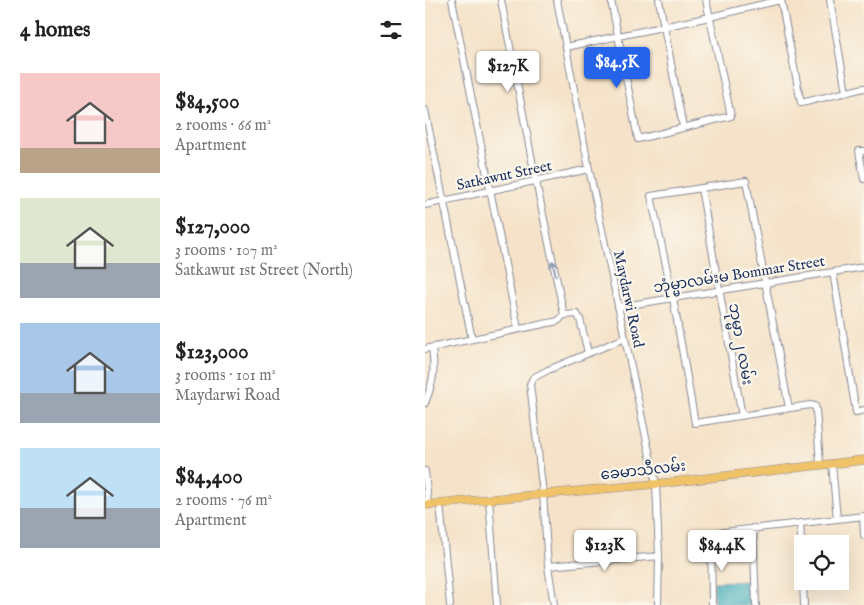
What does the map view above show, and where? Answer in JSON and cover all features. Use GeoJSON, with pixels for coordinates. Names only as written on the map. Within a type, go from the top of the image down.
{"type":"FeatureCollection","features":[{"type":"Feature","properties":{"kind":"main road","name":"ခေမာသီလမ်း"},"geometry":{"type":"LineString","coordinates":[[427,505],[655,484],[864,460]]}},
{"type":"Feature","properties":{"kind":"street"},"geometry":{"type":"LineString","coordinates":[[452,0],[518,329]]}},
{"type":"Feature","properties":{"kind":"street"},"geometry":{"type":"LineString","coordinates":[[501,0],[564,315]]}},
{"type":"Feature","properties":{"kind":"street","name":"Maydarwi Road"},"geometry":{"type":"LineString","coordinates":[[557,0],[589,170],[655,484],[659,556],[658,605]]}},
{"type":"Feature","properties":{"kind":"street"},"geometry":{"type":"LineString","coordinates":[[611,0],[638,139],[731,116],[706,0]]}},
{"type":"Feature","properties":{"kind":"street"},"geometry":{"type":"LineString","coordinates":[[659,0],[683,127]]}},
{"type":"Feature","properties":{"kind":"street"},"geometry":{"type":"LineString","coordinates":[[566,47],[710,17],[780,0],[801,103],[864,88]]}},
{"type":"Feature","properties":{"kind":"street"},"geometry":{"type":"LineString","coordinates":[[830,0],[846,92]]}},
{"type":"Feature","properties":{"kind":"street"},"geometry":{"type":"LineString","coordinates":[[425,110],[472,339]]}},
{"type":"Feature","properties":{"kind":"street"},"geometry":{"type":"LineString","coordinates":[[862,151],[864,179]]}},
{"type":"Feature","properties":{"kind":"street","name":"Satkawut Street"},"geometry":{"type":"LineString","coordinates":[[425,205],[589,170]]}},
{"type":"Feature","properties":{"kind":"street"},"geometry":{"type":"LineString","coordinates":[[789,408],[746,182],[651,196],[673,298],[695,423],[810,405],[815,406],[820,464]]}},
{"type":"Feature","properties":{"kind":"street","name":"ဘုမ္မာ ၂ လမ်း"},"geometry":{"type":"LineString","coordinates":[[701,188],[742,416]]}},
{"type":"Feature","properties":{"kind":"street","name":"ဘုံမ္မာလမ်းမ Bommar Street"},"geometry":{"type":"LineString","coordinates":[[619,307],[864,267]]}},
{"type":"Feature","properties":{"kind":"street"},"geometry":{"type":"LineString","coordinates":[[833,272],[856,412],[864,410]]}},
{"type":"Feature","properties":{"kind":"street"},"geometry":{"type":"LineString","coordinates":[[425,403],[435,370],[429,348],[558,321],[564,315],[579,315],[588,353]]}},
{"type":"Feature","properties":{"kind":"street"},"geometry":{"type":"LineString","coordinates":[[554,605],[548,566],[543,494],[531,381],[548,370],[625,338]]}},
{"type":"Feature","properties":{"kind":"street"},"geometry":{"type":"LineString","coordinates":[[832,464],[837,519]]}},
{"type":"Feature","properties":{"kind":"street"},"geometry":{"type":"LineString","coordinates":[[425,471],[427,505]]}},
{"type":"Feature","properties":{"kind":"street"},"geometry":{"type":"LineString","coordinates":[[489,499],[497,605]]}},
{"type":"Feature","properties":{"kind":"street"},"geometry":{"type":"LineString","coordinates":[[440,504],[450,605]]}},
{"type":"Feature","properties":{"kind":"street"},"geometry":{"type":"LineString","coordinates":[[712,605],[712,534],[714,533],[864,516],[864,535]]}},
{"type":"Feature","properties":{"kind":"street"},"geometry":{"type":"LineString","coordinates":[[800,523],[801,535]]}},
{"type":"Feature","properties":{"kind":"street"},"geometry":{"type":"LineString","coordinates":[[753,528],[756,605]]}},
{"type":"Feature","properties":{"kind":"street"},"geometry":{"type":"LineString","coordinates":[[548,566],[659,556]]}},
{"type":"Feature","properties":{"kind":"street"},"geometry":{"type":"LineString","coordinates":[[803,590],[804,605]]}},
{"type":"Feature","properties":{"kind":"water"},"geometry":{"type":"Polygon","coordinates":[[[752,581],[752,605],[714,605],[714,582],[752,581]]]}}]}
